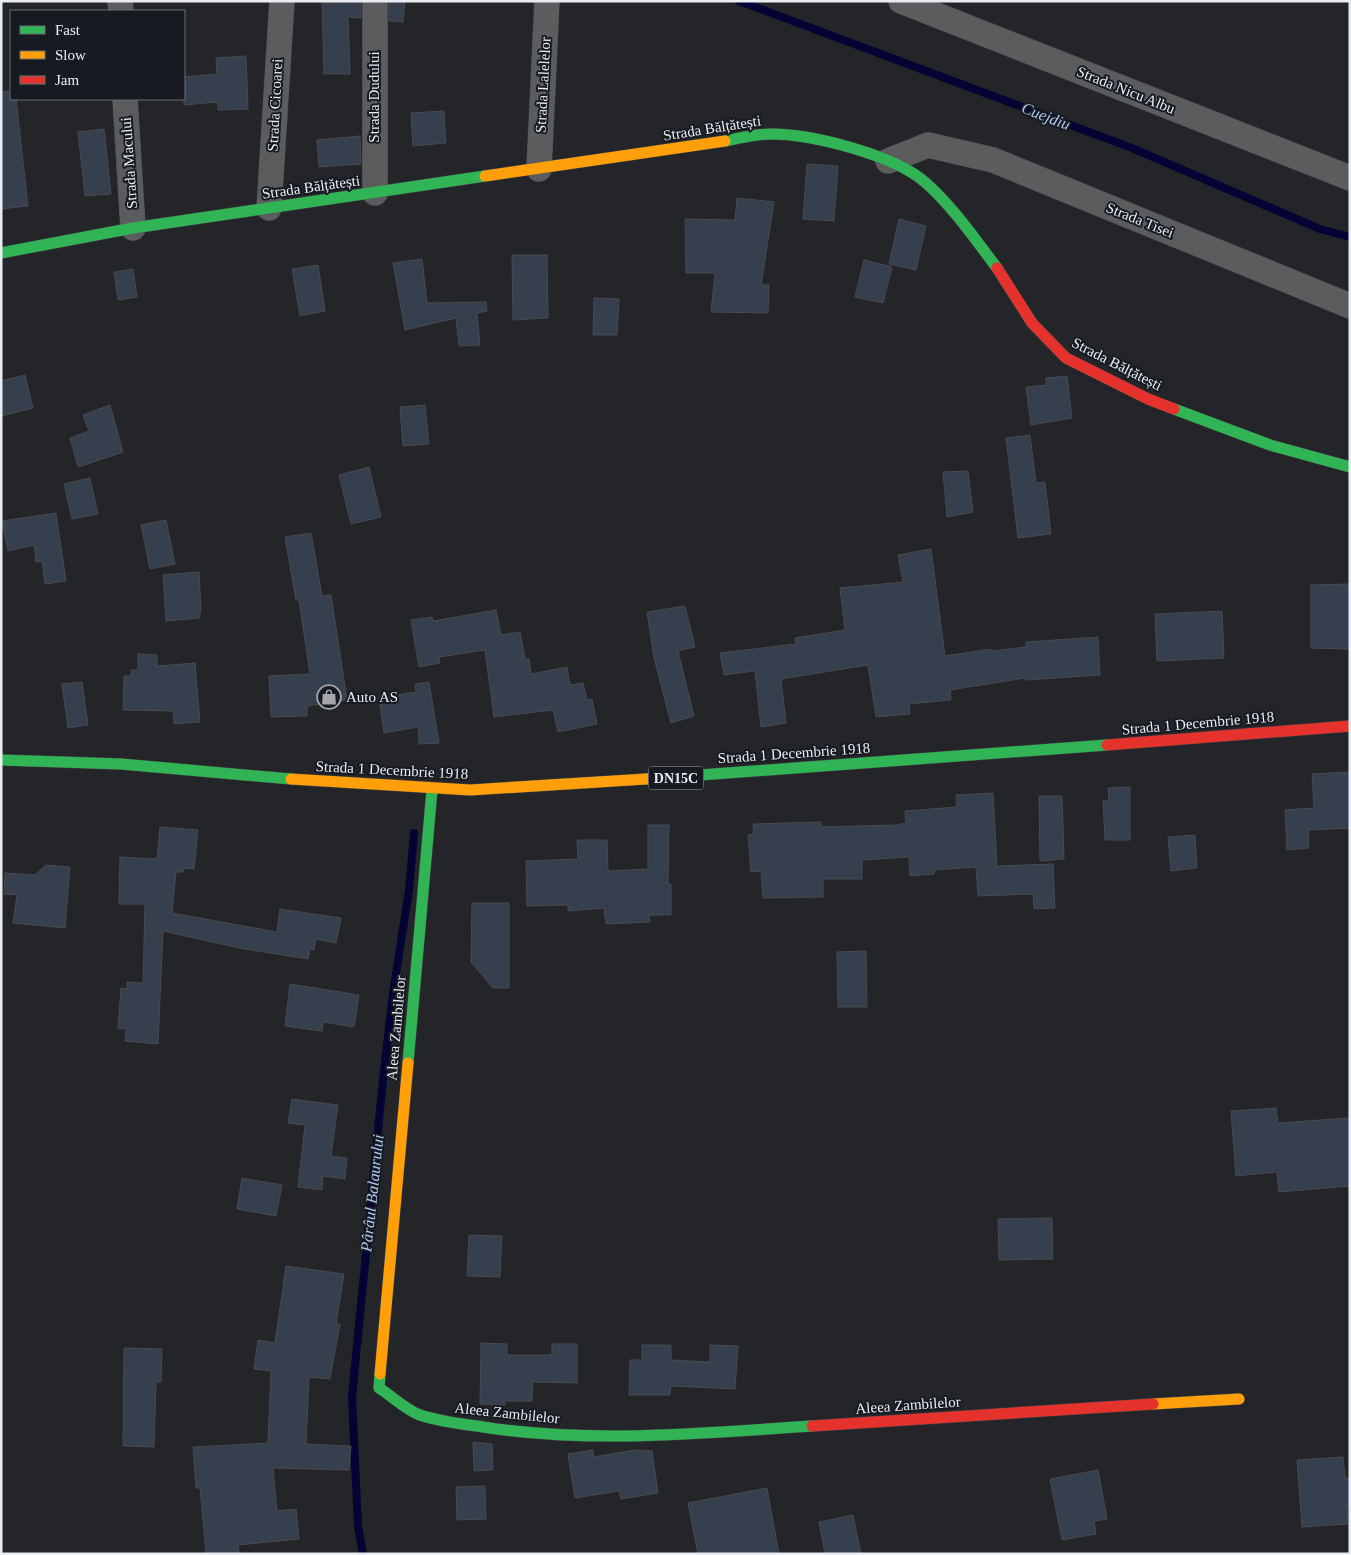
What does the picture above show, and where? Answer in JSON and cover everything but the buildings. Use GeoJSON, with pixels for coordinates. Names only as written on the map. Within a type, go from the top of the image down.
{"type":"FeatureCollection","features":[{"type":"Feature","properties":{"kind":"street","name":"Strada Cicoarei"},"geometry":{"type":"LineString","coordinates":[[270,208],[282,1]]}},
{"type":"Feature","properties":{"kind":"street","name":"Strada Dudului"},"geometry":{"type":"LineString","coordinates":[[375,1],[375,193]]}},
{"type":"Feature","properties":{"kind":"street","name":"Strada Lalelelor"},"geometry":{"type":"LineString","coordinates":[[539,169],[547,1]]}},
{"type":"Feature","properties":{"kind":"street","name":"Strada Nicu Albu"},"geometry":{"type":"LineString","coordinates":[[901,1],[1350,178]]}},
{"type":"Feature","properties":{"kind":"street","name":"Strada Macului"},"geometry":{"type":"LineString","coordinates":[[125,100],[133,228]]}},
{"type":"Feature","properties":{"kind":"street","name":"Strada Bălțătești"},"geometry":{"type":"LineString","coordinates":[[1,253],[133,228],[770,134],[829,142],[888,161],[925,182],[965,226],[1003,276],[1032,323],[1066,358],[1148,399],[1270,445],[1350,467]]}},
{"type":"Feature","properties":{"kind":"street","name":"Strada Tisei"},"geometry":{"type":"LineString","coordinates":[[888,161],[928,145],[993,160],[1350,306]]}},
{"type":"Feature","properties":{"kind":"street","name":"Strada 1 Decembrie 1918"},"geometry":{"type":"LineString","coordinates":[[1,760],[121,764],[432,790],[570,785],[1350,726]]}},
{"type":"Feature","properties":{"kind":"street","name":"Aleea Zambilelor"},"geometry":{"type":"LineString","coordinates":[[432,790],[379,1388],[392,1398],[418,1414],[442,1421],[508,1431],[655,1435],[1239,1399]]}},
{"type":"Feature","properties":{"kind":"waterway","name":"Cuejdiu"},"geometry":{"type":"LineString","coordinates":[[739,1],[1132,148],[1320,229],[1350,237]]}},
{"type":"Feature","properties":{"kind":"waterway","name":"Pârâul Balaurului"},"geometry":{"type":"LineString","coordinates":[[363,1554],[358,1526],[352,1397],[382,1089],[393,993],[409,890],[414,833]]}},
{"type":"Feature","properties":{"kind":"traffic: fast"},"geometry":{"type":"LineString","coordinates":[[725,141],[748,136],[788,135],[830,142],[852,148],[894,164],[912,173],[936,192],[997,268]]}},
{"type":"Feature","properties":{"kind":"traffic: fast"},"geometry":{"type":"LineString","coordinates":[[1,253],[133,228],[485,176]]}},
{"type":"Feature","properties":{"kind":"traffic: fast"},"geometry":{"type":"LineString","coordinates":[[1174,409],[1270,445],[1350,467]]}},
{"type":"Feature","properties":{"kind":"traffic: fast"},"geometry":{"type":"LineString","coordinates":[[646,779],[1107,745]]}},
{"type":"Feature","properties":{"kind":"traffic: fast"},"geometry":{"type":"LineString","coordinates":[[1,760],[121,764],[291,779]]}},
{"type":"Feature","properties":{"kind":"traffic: fast"},"geometry":{"type":"LineString","coordinates":[[408,1063],[432,790]]}},
{"type":"Feature","properties":{"kind":"traffic: fast"},"geometry":{"type":"LineString","coordinates":[[380,1374],[379,1388],[415,1413],[452,1422],[524,1432],[565,1435],[648,1436],[812,1426]]}},
{"type":"Feature","properties":{"kind":"traffic: slow"},"geometry":{"type":"LineString","coordinates":[[485,176],[725,141]]}},
{"type":"Feature","properties":{"kind":"traffic: slow"},"geometry":{"type":"LineString","coordinates":[[291,779],[470,790],[646,779]]}},
{"type":"Feature","properties":{"kind":"traffic: slow"},"geometry":{"type":"LineString","coordinates":[[380,1374],[408,1063]]}},
{"type":"Feature","properties":{"kind":"traffic: slow"},"geometry":{"type":"LineString","coordinates":[[1153,1404],[1239,1399]]}},
{"type":"Feature","properties":{"kind":"traffic: jam"},"geometry":{"type":"LineString","coordinates":[[997,268],[1032,323],[1066,358],[1148,399],[1174,409]]}},
{"type":"Feature","properties":{"kind":"traffic: jam"},"geometry":{"type":"LineString","coordinates":[[1107,745],[1350,726]]}},
{"type":"Feature","properties":{"kind":"traffic: jam"},"geometry":{"type":"LineString","coordinates":[[812,1426],[1153,1404]]}},
{"type":"Feature","properties":{"kind":"place","name":"Auto AS"},"geometry":{"type":"Point","coordinates":[329,697]}}]}
